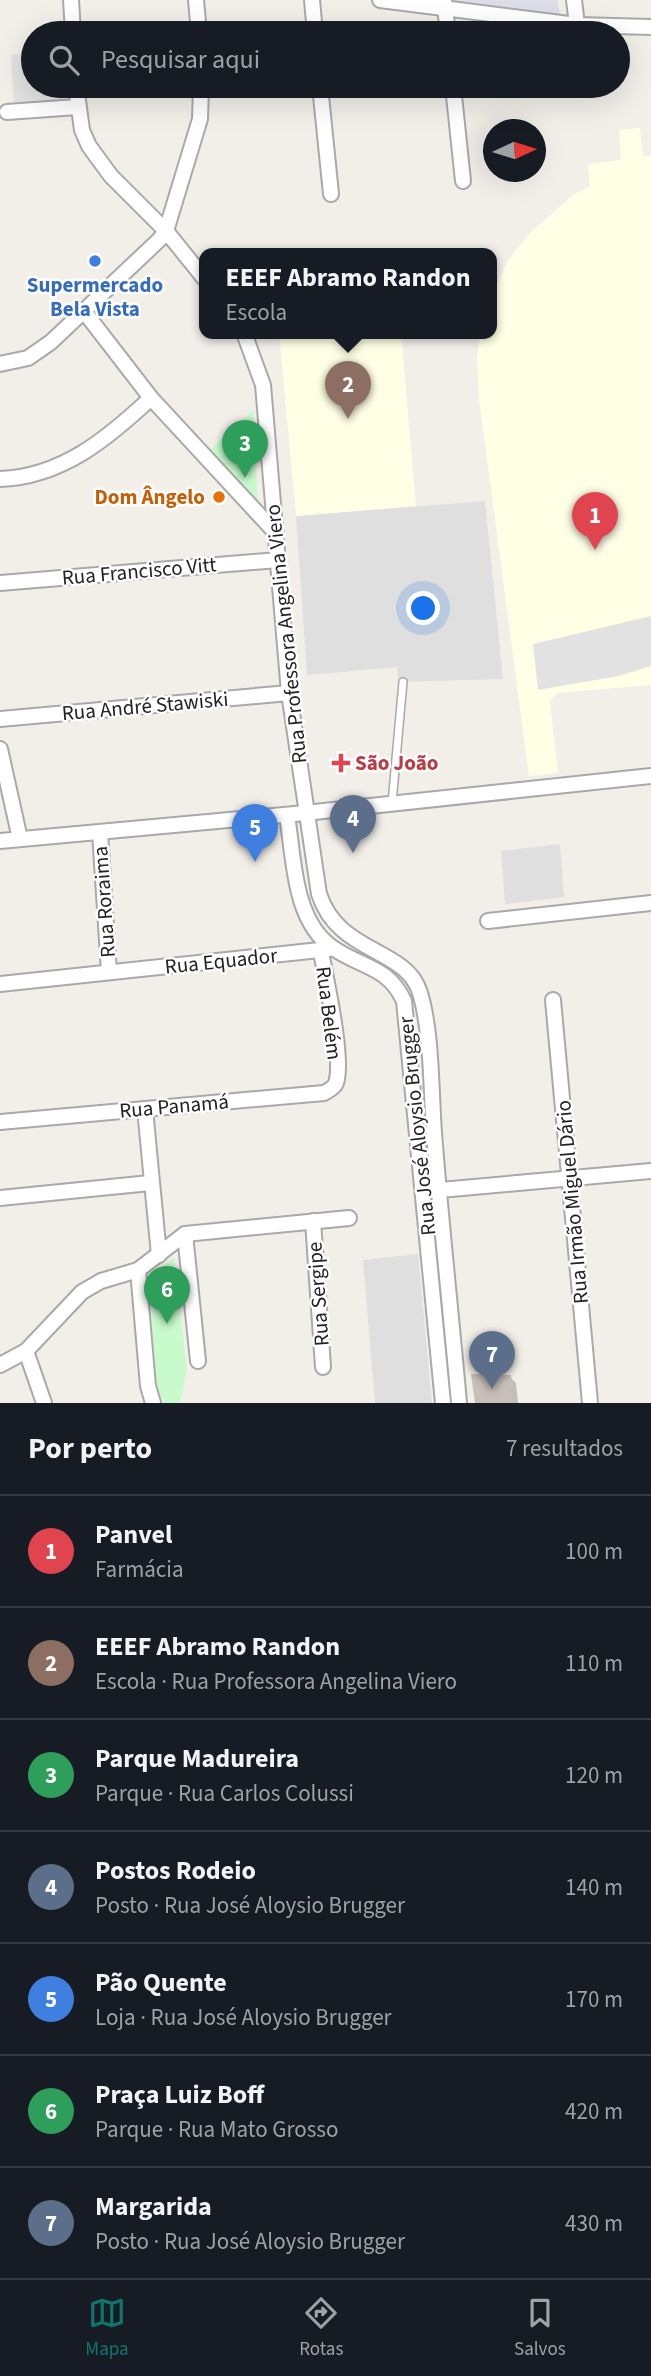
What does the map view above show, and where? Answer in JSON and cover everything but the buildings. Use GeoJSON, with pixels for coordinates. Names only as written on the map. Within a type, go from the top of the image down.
{"type":"FeatureCollection","features":[{"type":"Feature","properties":{"kind":"street"},"geometry":{"type":"LineString","coordinates":[[71,0],[72,21]]}},
{"type":"Feature","properties":{"kind":"street"},"geometry":{"type":"LineString","coordinates":[[196,0],[198,21]]}},
{"type":"Feature","properties":{"kind":"street"},"geometry":{"type":"LineString","coordinates":[[312,0],[314,21]]}},
{"type":"Feature","properties":{"kind":"street"},"geometry":{"type":"LineString","coordinates":[[380,0],[445,4],[552,21]]}},
{"type":"Feature","properties":{"kind":"street"},"geometry":{"type":"LineString","coordinates":[[574,0],[577,21]]}},
{"type":"Feature","properties":{"kind":"street"},"geometry":{"type":"LineString","coordinates":[[630,26],[651,27]]}},
{"type":"Feature","properties":{"kind":"street"},"geometry":{"type":"LineString","coordinates":[[77,98],[89,146],[111,176],[166,231],[199,271]]}},
{"type":"Feature","properties":{"kind":"street"},"geometry":{"type":"LineString","coordinates":[[0,364],[28,358],[38,352],[148,253],[166,231],[200,119],[201,98]]}},
{"type":"Feature","properties":{"kind":"street"},"geometry":{"type":"LineString","coordinates":[[321,98],[331,194]]}},
{"type":"Feature","properties":{"kind":"street"},"geometry":{"type":"LineString","coordinates":[[454,98],[463,181]]}},
{"type":"Feature","properties":{"kind":"street"},"geometry":{"type":"LineString","coordinates":[[7,112],[77,107]]}},
{"type":"Feature","properties":{"kind":"street"},"geometry":{"type":"LineString","coordinates":[[83,310],[151,398],[275,532]]}},
{"type":"Feature","properties":{"kind":"street","name":"Rua Professora Angelina Viero"},"geometry":{"type":"LineString","coordinates":[[246,339],[263,385],[289,693],[305,813]]}},
{"type":"Feature","properties":{"kind":"street"},"geometry":{"type":"LineString","coordinates":[[0,479],[37,473],[68,462],[110,435],[151,398]]}},
{"type":"Feature","properties":{"kind":"street","name":"Rua Francisco Vitt"},"geometry":{"type":"LineString","coordinates":[[0,583],[278,560]]}},
{"type":"Feature","properties":{"kind":"street","name":"Rua André Stawiski"},"geometry":{"type":"LineString","coordinates":[[0,719],[289,693]]}},
{"type":"Feature","properties":{"kind":"street"},"geometry":{"type":"LineString","coordinates":[[0,749],[20,839]]}},
{"type":"Feature","properties":{"kind":"street"},"geometry":{"type":"LineString","coordinates":[[0,841],[287,815],[651,776]]}},
{"type":"Feature","properties":{"kind":"street","name":"Rua José Aloysio Brugger"},"geometry":{"type":"LineString","coordinates":[[305,813],[319,894],[330,919],[350,939],[392,970],[407,1014],[443,1403]]}},
{"type":"Feature","properties":{"kind":"street","name":"Rua José Aloysio Brugger"},"geometry":{"type":"LineString","coordinates":[[287,815],[301,900],[314,930],[327,950],[412,976],[419,990],[428,1056],[459,1403]]}},
{"type":"Feature","properties":{"kind":"street","name":"Rua Roraima"},"geometry":{"type":"LineString","coordinates":[[100,832],[109,972]]}},
{"type":"Feature","properties":{"kind":"street"},"geometry":{"type":"LineString","coordinates":[[301,900],[319,894]]}},
{"type":"Feature","properties":{"kind":"street"},"geometry":{"type":"LineString","coordinates":[[488,921],[651,903]]}},
{"type":"Feature","properties":{"kind":"street"},"geometry":{"type":"LineString","coordinates":[[327,950],[350,939]]}},
{"type":"Feature","properties":{"kind":"street","name":"Rua Equador"},"geometry":{"type":"LineString","coordinates":[[0,984],[327,950]]}},
{"type":"Feature","properties":{"kind":"street","name":"Rua Belém"},"geometry":{"type":"LineString","coordinates":[[327,950],[337,1074]]}},
{"type":"Feature","properties":{"kind":"street","name":"Rua Irmão Miguel Dário"},"geometry":{"type":"LineString","coordinates":[[554,1000],[590,1403]]}},
{"type":"Feature","properties":{"kind":"street"},"geometry":{"type":"LineString","coordinates":[[407,1014],[423,1011]]}},
{"type":"Feature","properties":{"kind":"street"},"geometry":{"type":"LineString","coordinates":[[411,1056],[428,1056]]}},
{"type":"Feature","properties":{"kind":"street","name":"Rua Panamá"},"geometry":{"type":"LineString","coordinates":[[0,1122],[324,1093],[336,1084],[337,1074]]}},
{"type":"Feature","properties":{"kind":"street"},"geometry":{"type":"LineString","coordinates":[[145,1110],[159,1255]]}},
{"type":"Feature","properties":{"kind":"street"},"geometry":{"type":"LineString","coordinates":[[423,1191],[651,1171]]}},
{"type":"Feature","properties":{"kind":"street"},"geometry":{"type":"LineString","coordinates":[[0,1198],[150,1183]]}},
{"type":"Feature","properties":{"kind":"street"},"geometry":{"type":"LineString","coordinates":[[0,1365],[26,1351],[82,1292],[101,1281],[138,1270],[185,1234],[349,1218]]}},
{"type":"Feature","properties":{"kind":"street","name":"Rua Sergipe"},"geometry":{"type":"LineString","coordinates":[[313,1221],[323,1367]]}},
{"type":"Feature","properties":{"kind":"street"},"geometry":{"type":"LineString","coordinates":[[185,1234],[198,1361]]}},
{"type":"Feature","properties":{"kind":"street"},"geometry":{"type":"LineString","coordinates":[[138,1270],[148,1385],[153,1403]]}},
{"type":"Feature","properties":{"kind":"street"},"geometry":{"type":"LineString","coordinates":[[26,1351],[44,1403]]}},
{"type":"Feature","properties":{"kind":"lane"},"geometry":{"type":"LineString","coordinates":[[392,804],[403,682]]}},
{"type":"Feature","properties":{"kind":"shaded area"},"geometry":{"type":"Polygon","coordinates":[[[454,0],[558,0],[560,17],[455,2],[454,0]]]}},
{"type":"Feature","properties":{"kind":"shaded area"},"geometry":{"type":"Polygon","coordinates":[[[21,54],[21,98],[63,98],[63,102],[14,107],[11,55],[21,54]]]}},
{"type":"Feature","properties":{"kind":"shaded area"},"geometry":{"type":"Polygon","coordinates":[[[640,128],[643,156],[651,156],[651,685],[557,693],[550,701],[558,773],[529,776],[479,399],[477,358],[479,339],[497,339],[497,283],[508,260],[531,232],[573,195],[590,186],[588,164],[621,160],[619,130],[640,128]]]}},
{"type":"Feature","properties":{"kind":"shaded area"},"geometry":{"type":"Polygon","coordinates":[[[280,339],[402,339],[416,506],[296,516],[280,339]]]}},
{"type":"Feature","properties":{"kind":"shaded area"},"geometry":{"type":"Polygon","coordinates":[[[485,501],[503,679],[398,682],[397,667],[307,675],[296,516],[485,501]]]}},
{"type":"Feature","properties":{"kind":"shaded area"},"geometry":{"type":"Polygon","coordinates":[[[651,616],[651,666],[619,676],[538,690],[533,644],[651,616]]]}},
{"type":"Feature","properties":{"kind":"shaded area"},"geometry":{"type":"Polygon","coordinates":[[[560,844],[564,897],[505,904],[501,851],[560,844]]]}},
{"type":"Feature","properties":{"kind":"shaded area"},"geometry":{"type":"Polygon","coordinates":[[[418,1254],[432,1403],[375,1403],[363,1260],[418,1254]]]}},
{"type":"Feature","properties":{"kind":"green space"},"geometry":{"type":"Polygon","coordinates":[[[253,410],[258,505],[210,450],[253,410]]]}},
{"type":"Feature","properties":{"kind":"green space"},"geometry":{"type":"Polygon","coordinates":[[[174,1257],[187,1370],[180,1403],[164,1403],[157,1389],[149,1279],[174,1257]]]}},
{"type":"Feature","properties":{"kind":"place","name":"Supermercado Bela Vista"},"geometry":{"type":"Point","coordinates":[95,261]}},
{"type":"Feature","properties":{"kind":"place","name":"EEEF Abramo Randon"},"geometry":{"type":"Point","coordinates":[348,419]}},
{"type":"Feature","properties":{"kind":"place","name":"Parque Madureira"},"geometry":{"type":"Point","coordinates":[245,478]}},
{"type":"Feature","properties":{"kind":"place","name":"Dom Ângelo"},"geometry":{"type":"Point","coordinates":[219,497]}},
{"type":"Feature","properties":{"kind":"place","name":"Panvel"},"geometry":{"type":"Point","coordinates":[595,550]}},
{"type":"Feature","properties":{"kind":"place","name":"São João"},"geometry":{"type":"Point","coordinates":[341,763]}},
{"type":"Feature","properties":{"kind":"place","name":"Postos Rodeio"},"geometry":{"type":"Point","coordinates":[353,853]}},
{"type":"Feature","properties":{"kind":"place","name":"Pão Quente"},"geometry":{"type":"Point","coordinates":[255,862]}},
{"type":"Feature","properties":{"kind":"place","name":"Praça Luiz Boff"},"geometry":{"type":"Point","coordinates":[167,1324]}},
{"type":"Feature","properties":{"kind":"place","name":"Margarida"},"geometry":{"type":"Point","coordinates":[492,1389]}}]}
